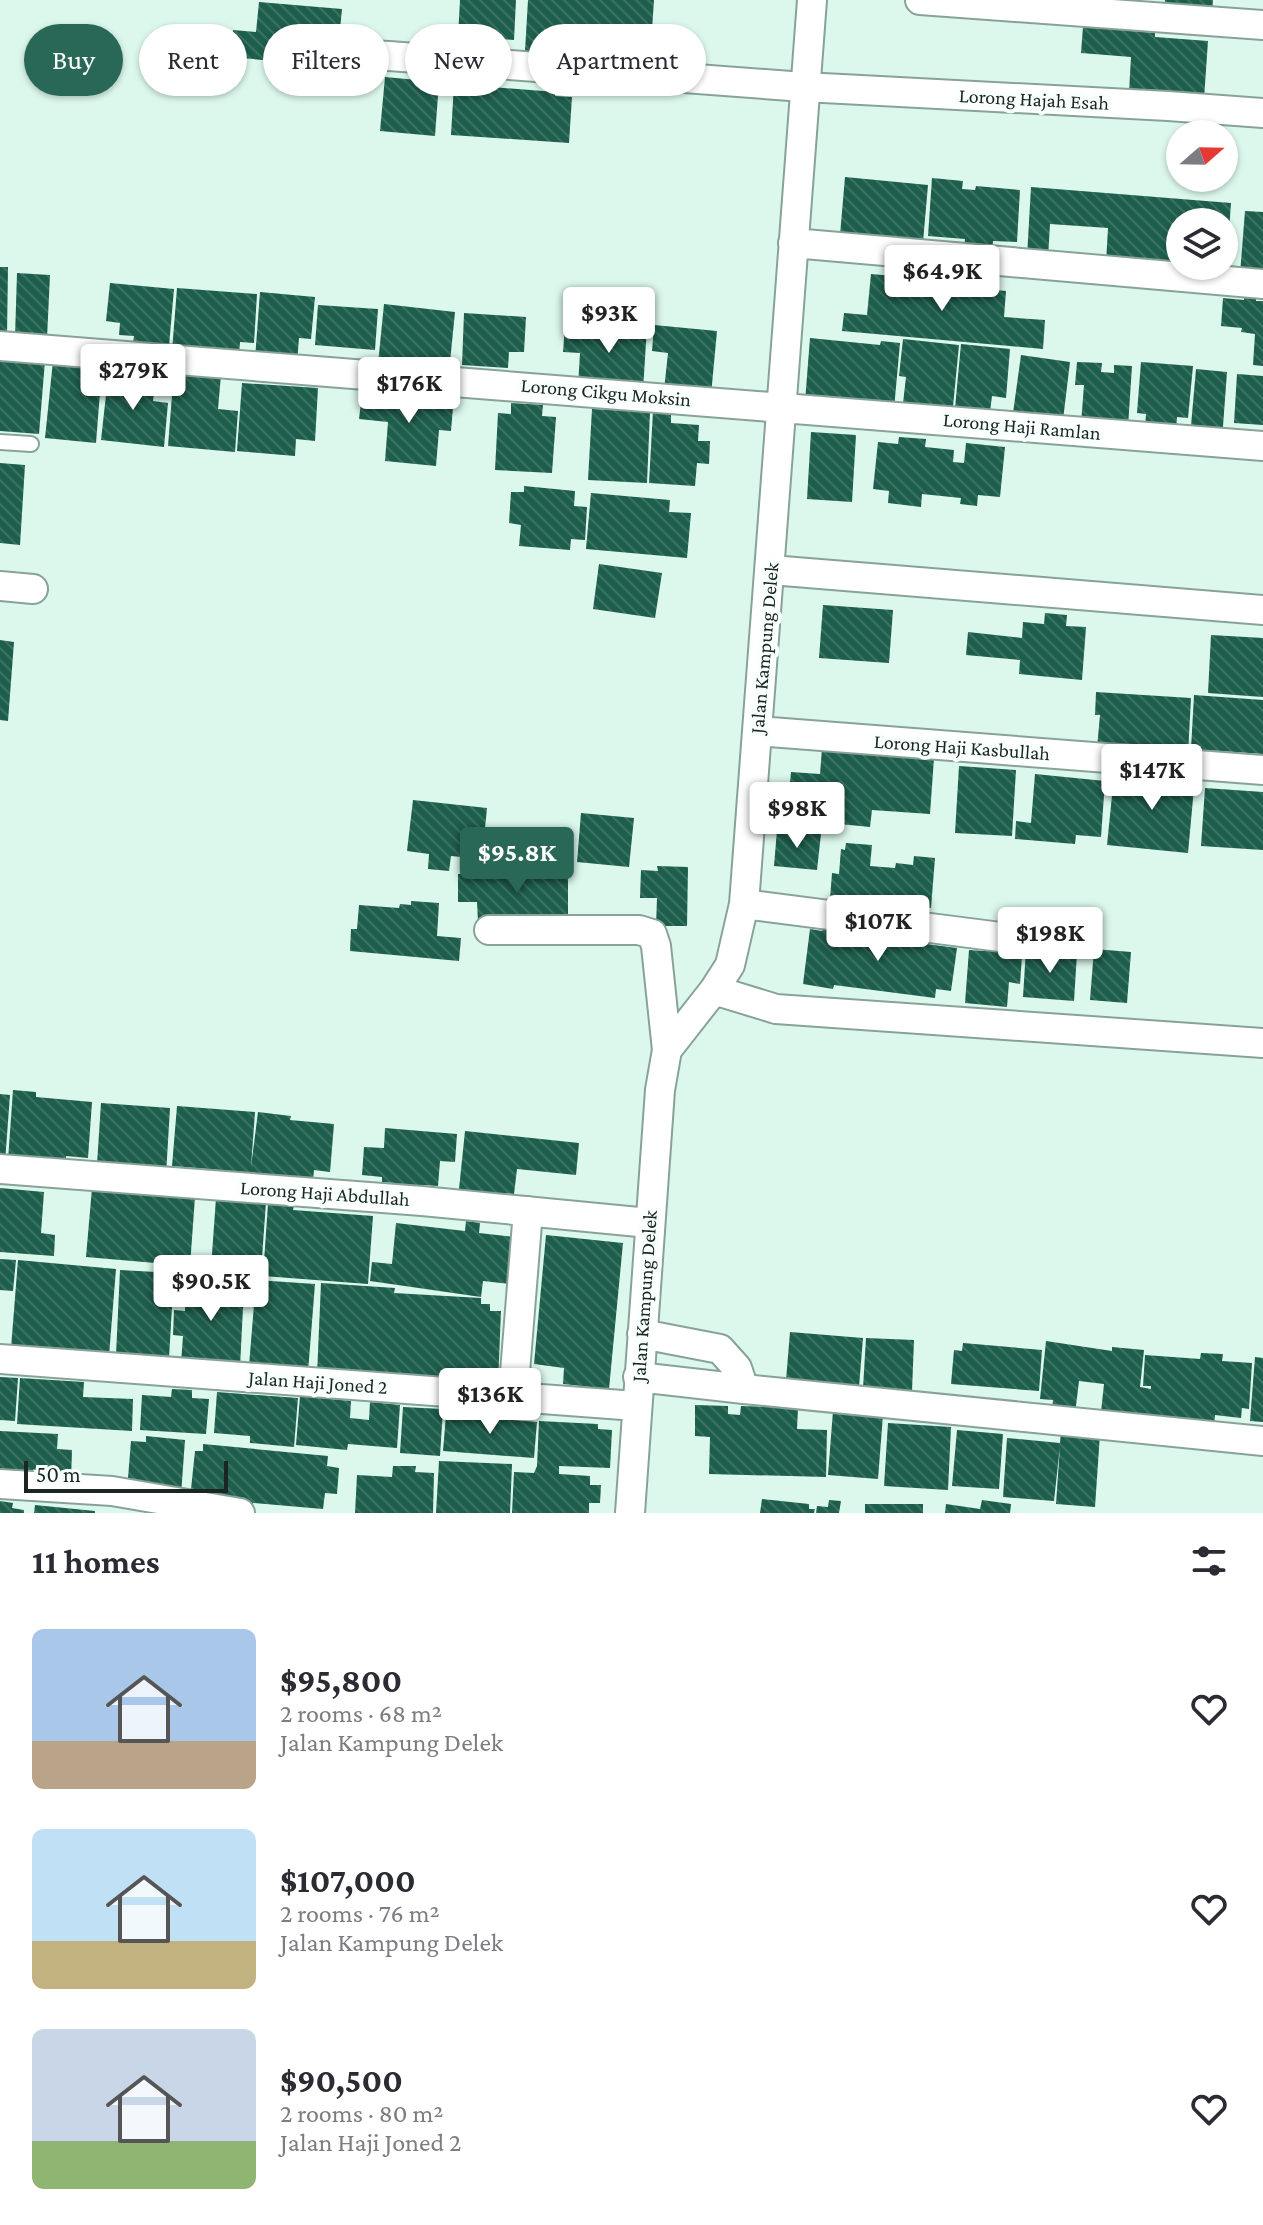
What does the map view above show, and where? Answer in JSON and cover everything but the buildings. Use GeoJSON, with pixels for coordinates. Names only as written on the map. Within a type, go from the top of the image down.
{"type":"FeatureCollection","features":[{"type":"Feature","properties":{"kind":"street","name":"Jalan Kampung Delek"},"geometry":{"type":"LineString","coordinates":[[630,1513],[649,1223],[660,1090],[667,1050],[730,965],[744,904],[812,0]]}},
{"type":"Feature","properties":{"kind":"street"},"geometry":{"type":"LineString","coordinates":[[920,0],[1263,25]]}},
{"type":"Feature","properties":{"kind":"street","name":"Lorong Hajah Esah"},"geometry":{"type":"LineString","coordinates":[[389,56],[804,87],[1263,113]]}},
{"type":"Feature","properties":{"kind":"street"},"geometry":{"type":"LineString","coordinates":[[793,243],[1263,284]]}},
{"type":"Feature","properties":{"kind":"street","name":"Lorong Cikgu Moksin"},"geometry":{"type":"LineString","coordinates":[[0,346],[780,406]]}},
{"type":"Feature","properties":{"kind":"street","name":"Lorong Haji Ramlan"},"geometry":{"type":"LineString","coordinates":[[780,406],[1263,446]]}},
{"type":"Feature","properties":{"kind":"street"},"geometry":{"type":"LineString","coordinates":[[771,570],[1263,610]]}},
{"type":"Feature","properties":{"kind":"street"},"geometry":{"type":"LineString","coordinates":[[0,586],[33,589]]}},
{"type":"Feature","properties":{"kind":"street","name":"Lorong Haji Kasbullah"},"geometry":{"type":"LineString","coordinates":[[757,731],[1263,770]]}},
{"type":"Feature","properties":{"kind":"street"},"geometry":{"type":"LineString","coordinates":[[744,904],[1016,939]]}},
{"type":"Feature","properties":{"kind":"street"},"geometry":{"type":"LineString","coordinates":[[489,930],[639,930],[652,934],[656,946],[667,1050]]}},
{"type":"Feature","properties":{"kind":"street"},"geometry":{"type":"LineString","coordinates":[[714,990],[776,1009],[1263,1043]]}},
{"type":"Feature","properties":{"kind":"street","name":"Lorong Haji Abdullah"},"geometry":{"type":"LineString","coordinates":[[0,1169],[649,1223]]}},
{"type":"Feature","properties":{"kind":"street"},"geometry":{"type":"LineString","coordinates":[[513,1397],[528,1211]]}},
{"type":"Feature","properties":{"kind":"street"},"geometry":{"type":"LineString","coordinates":[[642,1334],[720,1349],[737,1368],[744,1389]]}},
{"type":"Feature","properties":{"kind":"street","name":"Jalan Haji Joned 2"},"geometry":{"type":"LineString","coordinates":[[0,1359],[636,1406]]}},
{"type":"Feature","properties":{"kind":"street"},"geometry":{"type":"LineString","coordinates":[[638,1377],[1263,1441]]}},
{"type":"Feature","properties":{"kind":"street"},"geometry":{"type":"LineString","coordinates":[[0,1484],[112,1491],[240,1513]]}},
{"type":"Feature","properties":{"kind":"lane"},"geometry":{"type":"LineString","coordinates":[[0,442],[31,444]]}}]}
